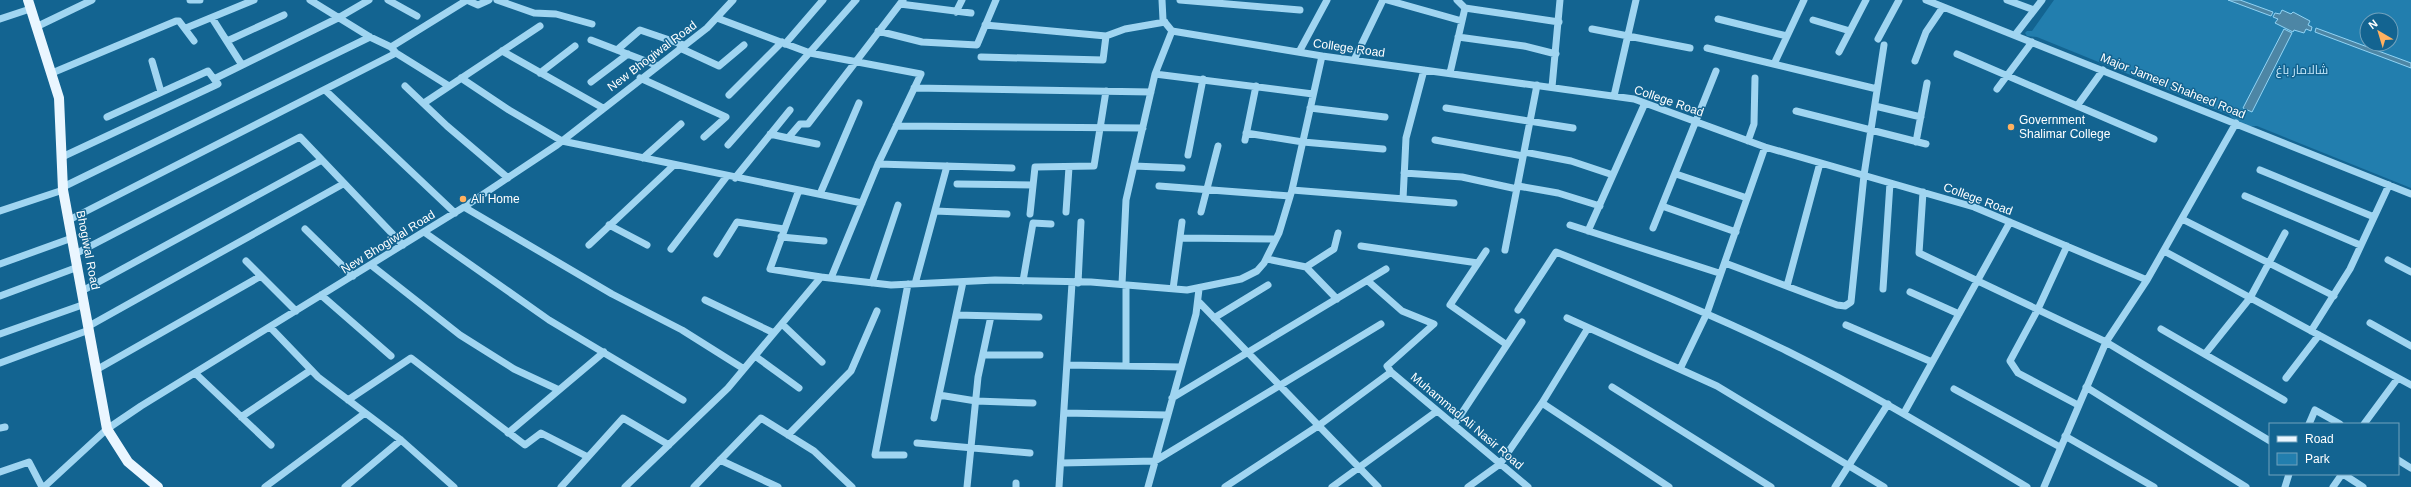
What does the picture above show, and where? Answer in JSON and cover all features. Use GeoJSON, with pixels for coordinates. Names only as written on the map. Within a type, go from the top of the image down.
{"type":"FeatureCollection","features":[{"type":"Feature","properties":{"kind":"main road","name":"Bhogiwal Road"},"geometry":{"type":"LineString","coordinates":[[29,5],[59,98],[63,189],[107,429],[128,462],[158,487]]}},
{"type":"Feature","properties":{"kind":"street"},"geometry":{"type":"LineString","coordinates":[[36,27],[92,0]]}},
{"type":"Feature","properties":{"kind":"street"},"geometry":{"type":"LineString","coordinates":[[190,0],[200,0]]}},
{"type":"Feature","properties":{"kind":"street"},"geometry":{"type":"LineString","coordinates":[[186,28],[254,0]]}},
{"type":"Feature","properties":{"kind":"street"},"geometry":{"type":"LineString","coordinates":[[310,0],[370,37],[391,47],[396,54],[449,86]]}},
{"type":"Feature","properties":{"kind":"street"},"geometry":{"type":"LineString","coordinates":[[214,79],[338,18],[369,0]]}},
{"type":"Feature","properties":{"kind":"street"},"geometry":{"type":"LineString","coordinates":[[388,0],[417,16]]}},
{"type":"Feature","properties":{"kind":"street"},"geometry":{"type":"LineString","coordinates":[[391,47],[468,0],[478,5],[489,0]]}},
{"type":"Feature","properties":{"kind":"street"},"geometry":{"type":"LineString","coordinates":[[497,0],[534,13],[556,14],[592,24]]}},
{"type":"Feature","properties":{"kind":"street","name":"New Bhogiwal Road"},"geometry":{"type":"LineString","coordinates":[[43,487],[107,429],[455,213],[562,141],[656,65],[707,28],[733,0]]}},
{"type":"Feature","properties":{"kind":"street"},"geometry":{"type":"LineString","coordinates":[[729,95],[783,43],[823,0]]}},
{"type":"Feature","properties":{"kind":"street"},"geometry":{"type":"LineString","coordinates":[[728,145],[856,0]]}},
{"type":"Feature","properties":{"kind":"street"},"geometry":{"type":"LineString","coordinates":[[956,12],[962,0]]}},
{"type":"Feature","properties":{"kind":"street"},"geometry":{"type":"LineString","coordinates":[[878,31],[922,42],[977,45],[996,0]]}},
{"type":"Feature","properties":{"kind":"street"},"geometry":{"type":"LineString","coordinates":[[1126,366],[1124,284],[1126,200],[1155,74],[1172,31],[1165,22],[1162,0]]}},
{"type":"Feature","properties":{"kind":"street"},"geometry":{"type":"LineString","coordinates":[[1180,0],[1300,10]]}},
{"type":"Feature","properties":{"kind":"street"},"geometry":{"type":"LineString","coordinates":[[1299,52],[1327,0]]}},
{"type":"Feature","properties":{"kind":"street"},"geometry":{"type":"LineString","coordinates":[[1354,60],[1383,0]]}},
{"type":"Feature","properties":{"kind":"street"},"geometry":{"type":"LineString","coordinates":[[1387,0],[1462,21]]}},
{"type":"Feature","properties":{"kind":"street"},"geometry":{"type":"LineString","coordinates":[[1457,0],[1465,8],[1559,22]]}},
{"type":"Feature","properties":{"kind":"street"},"geometry":{"type":"LineString","coordinates":[[1552,87],[1560,0]]}},
{"type":"Feature","properties":{"kind":"street"},"geometry":{"type":"LineString","coordinates":[[1614,96],[1636,0]]}},
{"type":"Feature","properties":{"kind":"street"},"geometry":{"type":"LineString","coordinates":[[1774,64],[1804,0]]}},
{"type":"Feature","properties":{"kind":"street"},"geometry":{"type":"LineString","coordinates":[[1839,52],[1866,0]]}},
{"type":"Feature","properties":{"kind":"street"},"geometry":{"type":"LineString","coordinates":[[1878,39],[1899,0]]}},
{"type":"Feature","properties":{"kind":"street","name":"Major Jameel Shaheed Road"},"geometry":{"type":"LineString","coordinates":[[1926,0],[2411,194]]}},
{"type":"Feature","properties":{"kind":"street"},"geometry":{"type":"LineString","coordinates":[[2007,0],[2034,10]]}},
{"type":"Feature","properties":{"kind":"street"},"geometry":{"type":"LineString","coordinates":[[2016,35],[2042,0]]}},
{"type":"Feature","properties":{"kind":"street"},"geometry":{"type":"LineString","coordinates":[[788,138],[800,124],[808,124],[854,61],[901,2],[956,12],[972,13]]}},
{"type":"Feature","properties":{"kind":"street"},"geometry":{"type":"LineString","coordinates":[[0,19],[29,5]]}},
{"type":"Feature","properties":{"kind":"street"},"geometry":{"type":"LineString","coordinates":[[1915,61],[1926,32],[1943,7]]}},
{"type":"Feature","properties":{"kind":"street"},"geometry":{"type":"LineString","coordinates":[[1450,73],[1465,8]]}},
{"type":"Feature","properties":{"kind":"street"},"geometry":{"type":"LineString","coordinates":[[227,41],[284,15]]}},
{"type":"Feature","properties":{"kind":"street"},"geometry":{"type":"LineString","coordinates":[[212,18],[242,65]]}},
{"type":"Feature","properties":{"kind":"street"},"geometry":{"type":"LineString","coordinates":[[717,18],[810,53],[921,74],[878,164],[831,278]]}},
{"type":"Feature","properties":{"kind":"street"},"geometry":{"type":"LineString","coordinates":[[1718,19],[1787,36]]}},
{"type":"Feature","properties":{"kind":"street"},"geometry":{"type":"LineString","coordinates":[[1814,20],[1850,31]]}},
{"type":"Feature","properties":{"kind":"street"},"geometry":{"type":"LineString","coordinates":[[52,74],[170,23],[179,21],[186,28],[194,41]]}},
{"type":"Feature","properties":{"kind":"street"},"geometry":{"type":"LineString","coordinates":[[985,25],[1106,36],[1125,29],[1165,22]]}},
{"type":"Feature","properties":{"kind":"street"},"geometry":{"type":"LineString","coordinates":[[424,103],[540,26]]}},
{"type":"Feature","properties":{"kind":"street"},"geometry":{"type":"LineString","coordinates":[[1592,29],[1690,48]]}},
{"type":"Feature","properties":{"kind":"street"},"geometry":{"type":"LineString","coordinates":[[617,50],[640,30],[682,47],[719,66],[744,45]]}},
{"type":"Feature","properties":{"kind":"street","name":"College Road"},"geometry":{"type":"LineString","coordinates":[[1172,31],[1322,56],[1614,96],[1645,103],[1765,148],[1974,207],[2148,280]]}},
{"type":"Feature","properties":{"kind":"street"},"geometry":{"type":"LineString","coordinates":[[981,57],[1103,60],[1106,36]]}},
{"type":"Feature","properties":{"kind":"street"},"geometry":{"type":"LineString","coordinates":[[1458,36],[1524,46],[1556,54]]}},
{"type":"Feature","properties":{"kind":"street"},"geometry":{"type":"LineString","coordinates":[[0,211],[63,189],[370,37]]}},
{"type":"Feature","properties":{"kind":"street"},"geometry":{"type":"LineString","coordinates":[[591,40],[656,65]]}},
{"type":"Feature","properties":{"kind":"street"},"geometry":{"type":"LineString","coordinates":[[1997,89],[2032,42]]}},
{"type":"Feature","properties":{"kind":"street"},"geometry":{"type":"LineString","coordinates":[[1725,263],[1837,305],[1845,306],[1850,302],[1864,176],[1884,45]]}},
{"type":"Feature","properties":{"kind":"street"},"geometry":{"type":"LineString","coordinates":[[540,73],[575,46]]}},
{"type":"Feature","properties":{"kind":"street"},"geometry":{"type":"LineString","coordinates":[[1707,48],[1877,89]]}},
{"type":"Feature","properties":{"kind":"street"},"geometry":{"type":"LineString","coordinates":[[502,51],[603,108]]}},
{"type":"Feature","properties":{"kind":"street"},"geometry":{"type":"LineString","coordinates":[[69,220],[396,54]]}},
{"type":"Feature","properties":{"kind":"street"},"geometry":{"type":"LineString","coordinates":[[591,82],[628,54]]}},
{"type":"Feature","properties":{"kind":"street"},"geometry":{"type":"LineString","coordinates":[[1957,54],[2154,139]]}},
{"type":"Feature","properties":{"kind":"street"},"geometry":{"type":"LineString","coordinates":[[799,190],[770,269],[872,283],[911,284],[1023,281],[1124,284],[1173,289],[1199,289],[1241,278],[1257,271],[1267,259],[1276,239],[1291,193],[1322,56]]}},
{"type":"Feature","properties":{"kind":"street"},"geometry":{"type":"LineString","coordinates":[[152,61],[161,92]]}},
{"type":"Feature","properties":{"kind":"street"},"geometry":{"type":"LineString","coordinates":[[1403,199],[1406,138],[1424,70]]}},
{"type":"Feature","properties":{"kind":"street"},"geometry":{"type":"LineString","coordinates":[[2078,106],[2103,70]]}},
{"type":"Feature","properties":{"kind":"street"},"geometry":{"type":"LineString","coordinates":[[62,157],[218,84],[208,71],[107,117]]}},
{"type":"Feature","properties":{"kind":"street"},"geometry":{"type":"LineString","coordinates":[[1653,228],[1676,174],[1716,71]]}},
{"type":"Feature","properties":{"kind":"street"},"geometry":{"type":"LineString","coordinates":[[1155,74],[1313,94]]}},
{"type":"Feature","properties":{"kind":"street"},"geometry":{"type":"LineString","coordinates":[[461,78],[509,110],[562,141],[735,178],[862,203]]}},
{"type":"Feature","properties":{"kind":"street"},"geometry":{"type":"LineString","coordinates":[[640,78],[726,117],[704,137]]}},
{"type":"Feature","properties":{"kind":"street"},"geometry":{"type":"LineString","coordinates":[[1748,141],[1754,124],[1755,78]]}},
{"type":"Feature","properties":{"kind":"street"},"geometry":{"type":"LineString","coordinates":[[1188,155],[1203,79]]}},
{"type":"Feature","properties":{"kind":"street"},"geometry":{"type":"LineString","coordinates":[[1916,142],[1928,83]]}},
{"type":"Feature","properties":{"kind":"street"},"geometry":{"type":"LineString","coordinates":[[1505,250],[1537,85]]}},
{"type":"Feature","properties":{"kind":"street"},"geometry":{"type":"LineString","coordinates":[[405,86],[447,126],[508,178]]}},
{"type":"Feature","properties":{"kind":"street"},"geometry":{"type":"LineString","coordinates":[[1256,86],[1246,136],[1383,149]]}},
{"type":"Feature","properties":{"kind":"street"},"geometry":{"type":"LineString","coordinates":[[914,88],[1151,92]]}},
{"type":"Feature","properties":{"kind":"street"},"geometry":{"type":"LineString","coordinates":[[325,90],[455,213]]}},
{"type":"Feature","properties":{"kind":"street"},"geometry":{"type":"LineString","coordinates":[[1030,214],[1035,167],[1094,166],[1106,91]]}},
{"type":"Feature","properties":{"kind":"street"},"geometry":{"type":"LineString","coordinates":[[820,194],[859,103]]}},
{"type":"Feature","properties":{"kind":"street"},"geometry":{"type":"LineString","coordinates":[[1588,231],[1645,103]]}},
{"type":"Feature","properties":{"kind":"street"},"geometry":{"type":"LineString","coordinates":[[1875,106],[1921,117]]}},
{"type":"Feature","properties":{"kind":"street"},"geometry":{"type":"LineString","coordinates":[[1310,108],[1385,117]]}},
{"type":"Feature","properties":{"kind":"street"},"geometry":{"type":"LineString","coordinates":[[1446,108],[1573,128]]}},
{"type":"Feature","properties":{"kind":"street"},"geometry":{"type":"LineString","coordinates":[[735,178],[790,110]]}},
{"type":"Feature","properties":{"kind":"street"},"geometry":{"type":"LineString","coordinates":[[1796,111],[1926,144]]}},
{"type":"Feature","properties":{"kind":"street"},"geometry":{"type":"LineString","coordinates":[[2044,487],[2106,342],[2148,280],[2236,123]]}},
{"type":"Feature","properties":{"kind":"street"},"geometry":{"type":"LineString","coordinates":[[643,158],[681,124]]}},
{"type":"Feature","properties":{"kind":"street"},"geometry":{"type":"LineString","coordinates":[[896,126],[1143,128]]}},
{"type":"Feature","properties":{"kind":"street"},"geometry":{"type":"LineString","coordinates":[[770,134],[817,144]]}},
{"type":"Feature","properties":{"kind":"street"},"geometry":{"type":"LineString","coordinates":[[75,254],[296,138],[303,138],[343,184],[403,245]]}},
{"type":"Feature","properties":{"kind":"street"},"geometry":{"type":"LineString","coordinates":[[1435,140],[1571,161],[1613,175]]}},
{"type":"Feature","properties":{"kind":"street"},"geometry":{"type":"LineString","coordinates":[[1201,212],[1208,190],[1218,146]]}},
{"type":"Feature","properties":{"kind":"street"},"geometry":{"type":"LineString","coordinates":[[1680,369],[1707,313],[1719,273],[1725,263],[1765,148]]}},
{"type":"Feature","properties":{"kind":"street"},"geometry":{"type":"LineString","coordinates":[[82,291],[322,160]]}},
{"type":"Feature","properties":{"kind":"street"},"geometry":{"type":"LineString","coordinates":[[1787,286],[1820,163]]}},
{"type":"Feature","properties":{"kind":"street"},"geometry":{"type":"LineString","coordinates":[[878,164],[1012,168]]}},
{"type":"Feature","properties":{"kind":"street"},"geometry":{"type":"LineString","coordinates":[[588,245],[674,165]]}},
{"type":"Feature","properties":{"kind":"street"},"geometry":{"type":"LineString","coordinates":[[904,455],[875,455],[911,284],[935,211],[947,166]]}},
{"type":"Feature","properties":{"kind":"street"},"geometry":{"type":"LineString","coordinates":[[1066,212],[1069,166]]}},
{"type":"Feature","properties":{"kind":"street"},"geometry":{"type":"LineString","coordinates":[[1134,166],[1182,168]]}},
{"type":"Feature","properties":{"kind":"street"},"geometry":{"type":"LineString","coordinates":[[2260,170],[2374,217]]}},
{"type":"Feature","properties":{"kind":"street"},"geometry":{"type":"LineString","coordinates":[[1404,173],[1462,177],[1558,193],[1600,206]]}},
{"type":"Feature","properties":{"kind":"street"},"geometry":{"type":"LineString","coordinates":[[1676,174],[1747,198]]}},
{"type":"Feature","properties":{"kind":"street"},"geometry":{"type":"LineString","coordinates":[[671,248],[727,176]]}},
{"type":"Feature","properties":{"kind":"street"},"geometry":{"type":"LineString","coordinates":[[1883,289],[1890,183]]}},
{"type":"Feature","properties":{"kind":"street"},"geometry":{"type":"LineString","coordinates":[[0,363],[89,328],[343,184]]}},
{"type":"Feature","properties":{"kind":"street"},"geometry":{"type":"LineString","coordinates":[[957,184],[1033,185]]}},
{"type":"Feature","properties":{"kind":"street"},"geometry":{"type":"LineString","coordinates":[[2311,331],[2350,269],[2389,185]]}},
{"type":"Feature","properties":{"kind":"street"},"geometry":{"type":"LineString","coordinates":[[1159,186],[1454,203]]}},
{"type":"Feature","properties":{"kind":"street"},"geometry":{"type":"LineString","coordinates":[[1923,192],[1919,253],[2106,342],[2269,440]]}},
{"type":"Feature","properties":{"kind":"street"},"geometry":{"type":"LineString","coordinates":[[2245,196],[2360,245]]}},
{"type":"Feature","properties":{"kind":"street"},"geometry":{"type":"LineString","coordinates":[[872,283],[898,205]]}},
{"type":"Feature","properties":{"kind":"street"},"geometry":{"type":"LineString","coordinates":[[1662,206],[1736,232]]}},
{"type":"Feature","properties":{"kind":"street"},"geometry":{"type":"LineString","coordinates":[[464,207],[612,294],[682,330],[744,369]]}},
{"type":"Feature","properties":{"kind":"street"},"geometry":{"type":"LineString","coordinates":[[935,211],[1007,214]]}},
{"type":"Feature","properties":{"kind":"street"},"geometry":{"type":"LineString","coordinates":[[2182,218],[2334,296]]}},
{"type":"Feature","properties":{"kind":"street"},"geometry":{"type":"LineString","coordinates":[[717,254],[738,222],[784,229]]}},
{"type":"Feature","properties":{"kind":"street"},"geometry":{"type":"LineString","coordinates":[[1060,487],[1067,365],[1081,222]]}},
{"type":"Feature","properties":{"kind":"street"},"geometry":{"type":"LineString","coordinates":[[1173,289],[1182,222]]}},
{"type":"Feature","properties":{"kind":"street"},"geometry":{"type":"LineString","coordinates":[[1904,413],[2010,222]]}},
{"type":"Feature","properties":{"kind":"street"},"geometry":{"type":"LineString","coordinates":[[1023,281],[1033,223],[1051,224]]}},
{"type":"Feature","properties":{"kind":"street"},"geometry":{"type":"LineString","coordinates":[[609,225],[647,244]]}},
{"type":"Feature","properties":{"kind":"street"},"geometry":{"type":"LineString","coordinates":[[1570,225],[1719,273]]}},
{"type":"Feature","properties":{"kind":"street"},"geometry":{"type":"LineString","coordinates":[[306,229],[353,276]]}},
{"type":"Feature","properties":{"kind":"street"},"geometry":{"type":"LineString","coordinates":[[424,232],[549,320],[683,400]]}},
{"type":"Feature","properties":{"kind":"street"},"geometry":{"type":"LineString","coordinates":[[1306,267],[1334,249],[1338,233]]}},
{"type":"Feature","properties":{"kind":"street"},"geometry":{"type":"LineString","coordinates":[[2205,354],[2250,298],[2285,233]]}},
{"type":"Feature","properties":{"kind":"street"},"geometry":{"type":"LineString","coordinates":[[781,237],[824,241]]}},
{"type":"Feature","properties":{"kind":"street"},"geometry":{"type":"LineString","coordinates":[[0,264],[72,238]]}},
{"type":"Feature","properties":{"kind":"street"},"geometry":{"type":"LineString","coordinates":[[1180,238],[1276,239]]}},
{"type":"Feature","properties":{"kind":"street"},"geometry":{"type":"LineString","coordinates":[[1361,246],[1478,263]]}},
{"type":"Feature","properties":{"kind":"street"},"geometry":{"type":"LineString","coordinates":[[2066,246],[2038,309],[2010,361],[2012,367],[2078,405]]}},
{"type":"Feature","properties":{"kind":"street"},"geometry":{"type":"LineString","coordinates":[[1486,251],[1450,306],[1507,345]]}},
{"type":"Feature","properties":{"kind":"street"},"geometry":{"type":"LineString","coordinates":[[2164,251],[2411,385]]}},
{"type":"Feature","properties":{"kind":"street"},"geometry":{"type":"LineString","coordinates":[[1518,310],[1556,252],[1707,313],[1788,352],[1904,413],[2027,487]]}},
{"type":"Feature","properties":{"kind":"street"},"geometry":{"type":"LineString","coordinates":[[1267,259],[1306,267],[1337,299]]}},
{"type":"Feature","properties":{"kind":"street"},"geometry":{"type":"LineString","coordinates":[[2388,260],[2411,272]]}},
{"type":"Feature","properties":{"kind":"street"},"geometry":{"type":"LineString","coordinates":[[246,261],[296,311]]}},
{"type":"Feature","properties":{"kind":"street"},"geometry":{"type":"LineString","coordinates":[[371,265],[460,335],[514,369],[557,390]]}},
{"type":"Feature","properties":{"kind":"street"},"geometry":{"type":"LineString","coordinates":[[0,296],[78,267]]}},
{"type":"Feature","properties":{"kind":"street"},"geometry":{"type":"LineString","coordinates":[[1172,398],[1386,269]]}},
{"type":"Feature","properties":{"kind":"street"},"geometry":{"type":"LineString","coordinates":[[96,370],[261,276]]}},
{"type":"Feature","properties":{"kind":"street"},"geometry":{"type":"LineString","coordinates":[[625,487],[728,388],[821,277]]}},
{"type":"Feature","properties":{"kind":"street"},"geometry":{"type":"LineString","coordinates":[[1225,487],[1318,426],[1391,372],[1387,366],[1434,324],[1402,311],[1368,281]]}},
{"type":"Feature","properties":{"kind":"street"},"geometry":{"type":"LineString","coordinates":[[934,418],[963,282]]}},
{"type":"Feature","properties":{"kind":"street"},"geometry":{"type":"LineString","coordinates":[[1214,318],[1268,285]]}},
{"type":"Feature","properties":{"kind":"street"},"geometry":{"type":"LineString","coordinates":[[1148,487],[1196,314],[1199,289]]}},
{"type":"Feature","properties":{"kind":"street"},"geometry":{"type":"LineString","coordinates":[[1910,292],[1959,314]]}},
{"type":"Feature","properties":{"kind":"street"},"geometry":{"type":"LineString","coordinates":[[321,295],[391,356]]}},
{"type":"Feature","properties":{"kind":"street"},"geometry":{"type":"LineString","coordinates":[[705,300],[774,333]]}},
{"type":"Feature","properties":{"kind":"street"},"geometry":{"type":"LineString","coordinates":[[1198,301],[1378,487]]}},
{"type":"Feature","properties":{"kind":"street"},"geometry":{"type":"LineString","coordinates":[[0,334],[84,304]]}},
{"type":"Feature","properties":{"kind":"street"},"geometry":{"type":"LineString","coordinates":[[788,435],[851,371],[877,311]]}},
{"type":"Feature","properties":{"kind":"street"},"geometry":{"type":"LineString","coordinates":[[956,315],[1039,317]]}},
{"type":"Feature","properties":{"kind":"street"},"geometry":{"type":"LineString","coordinates":[[968,487],[976,400],[991,316]]}},
{"type":"Feature","properties":{"kind":"street"},"geometry":{"type":"LineString","coordinates":[[1567,318],[1717,386],[1884,487]]}},
{"type":"Feature","properties":{"kind":"street"},"geometry":{"type":"LineString","coordinates":[[1454,425],[1522,322]]}},
{"type":"Feature","properties":{"kind":"street"},"geometry":{"type":"LineString","coordinates":[[2370,323],[2411,346]]}},
{"type":"Feature","properties":{"kind":"street"},"geometry":{"type":"LineString","coordinates":[[782,324],[822,362]]}},
{"type":"Feature","properties":{"kind":"street"},"geometry":{"type":"LineString","coordinates":[[1061,463],[1155,461],[1381,324]]}},
{"type":"Feature","properties":{"kind":"street"},"geometry":{"type":"LineString","coordinates":[[1846,325],[1932,362]]}},
{"type":"Feature","properties":{"kind":"street"},"geometry":{"type":"LineString","coordinates":[[270,327],[311,370],[401,440],[454,487]]}},
{"type":"Feature","properties":{"kind":"street"},"geometry":{"type":"LineString","coordinates":[[1468,487],[1500,464],[1542,403],[1588,328]]}},
{"type":"Feature","properties":{"kind":"street"},"geometry":{"type":"LineString","coordinates":[[2161,330],[2284,400]]}},
{"type":"Feature","properties":{"kind":"street"},"geometry":{"type":"LineString","coordinates":[[2286,378],[2319,335]]}},
{"type":"Feature","properties":{"kind":"street"},"geometry":{"type":"LineString","coordinates":[[508,432],[604,352]]}},
{"type":"Feature","properties":{"kind":"street"},"geometry":{"type":"LineString","coordinates":[[983,355],[1040,355]]}},
{"type":"Feature","properties":{"kind":"street"},"geometry":{"type":"LineString","coordinates":[[755,356],[799,388]]}},
{"type":"Feature","properties":{"kind":"street"},"geometry":{"type":"LineString","coordinates":[[348,400],[411,358],[525,445],[541,433],[588,457]]}},
{"type":"Feature","properties":{"kind":"street"},"geometry":{"type":"LineString","coordinates":[[1067,365],[1181,368]]}},
{"type":"Feature","properties":{"kind":"street"},"geometry":{"type":"LineString","coordinates":[[241,416],[311,370]]}},
{"type":"Feature","properties":{"kind":"street","name":"Muhammad Ali Nasir Road"},"geometry":{"type":"LineString","coordinates":[[1391,372],[1528,487]]}},
{"type":"Feature","properties":{"kind":"street"},"geometry":{"type":"LineString","coordinates":[[195,373],[271,445]]}},
{"type":"Feature","properties":{"kind":"street"},"geometry":{"type":"LineString","coordinates":[[2365,423],[2398,378]]}},
{"type":"Feature","properties":{"kind":"street"},"geometry":{"type":"LineString","coordinates":[[1612,387],[1771,487]]}},
{"type":"Feature","properties":{"kind":"street"},"geometry":{"type":"LineString","coordinates":[[2086,387],[2246,487]]}},
{"type":"Feature","properties":{"kind":"street"},"geometry":{"type":"LineString","coordinates":[[1954,389],[2060,447]]}},
{"type":"Feature","properties":{"kind":"street"},"geometry":{"type":"LineString","coordinates":[[939,395],[976,400],[1033,403]]}},
{"type":"Feature","properties":{"kind":"street"},"geometry":{"type":"LineString","coordinates":[[1542,403],[1669,487]]}},
{"type":"Feature","properties":{"kind":"street"},"geometry":{"type":"LineString","coordinates":[[1835,487],[1888,404]]}},
{"type":"Feature","properties":{"kind":"street"},"geometry":{"type":"LineString","coordinates":[[2309,423],[2314,410],[2338,423]]}},
{"type":"Feature","properties":{"kind":"street"},"geometry":{"type":"LineString","coordinates":[[1332,487],[1437,411]]}},
{"type":"Feature","properties":{"kind":"street"},"geometry":{"type":"LineString","coordinates":[[265,487],[365,413]]}},
{"type":"Feature","properties":{"kind":"street"},"geometry":{"type":"LineString","coordinates":[[1064,413],[1168,415]]}},
{"type":"Feature","properties":{"kind":"street"},"geometry":{"type":"LineString","coordinates":[[560,487],[624,418],[669,445]]}},
{"type":"Feature","properties":{"kind":"street"},"geometry":{"type":"LineString","coordinates":[[694,487],[761,418],[814,451],[852,487]]}},
{"type":"Feature","properties":{"kind":"street"},"geometry":{"type":"LineString","coordinates":[[2065,436],[2154,487]]}},
{"type":"Feature","properties":{"kind":"street"},"geometry":{"type":"LineString","coordinates":[[345,487],[401,440]]}},
{"type":"Feature","properties":{"kind":"street"},"geometry":{"type":"LineString","coordinates":[[917,443],[971,449],[1030,453]]}},
{"type":"Feature","properties":{"kind":"street"},"geometry":{"type":"LineString","coordinates":[[720,460],[778,487]]}},
{"type":"Feature","properties":{"kind":"street"},"geometry":{"type":"LineString","coordinates":[[2399,461],[2411,468]]}},
{"type":"Feature","properties":{"kind":"street"},"geometry":{"type":"LineString","coordinates":[[0,472],[29,462],[43,487]]}},
{"type":"Feature","properties":{"kind":"street"},"geometry":{"type":"LineString","coordinates":[[2285,487],[2289,475]]}},
{"type":"Feature","properties":{"kind":"street"},"geometry":{"type":"LineString","coordinates":[[2333,487],[2342,475]]}},
{"type":"Feature","properties":{"kind":"street"},"geometry":{"type":"LineString","coordinates":[[2345,475],[2363,487]]}},
{"type":"Feature","properties":{"kind":"green space","name":"شالامار باغ"},"geometry":{"type":"Polygon","coordinates":[[[2054,0],[2411,0],[2411,188],[2257,126],[2242,124],[2229,115],[2037,37],[2027,36],[2025,33],[2027,31],[2032,31],[2054,0]]]}},
{"type":"Feature","properties":{"kind":"shaded area"},"geometry":{"type":"Polygon","coordinates":[[[2228,0],[2240,0],[2273,12],[2271,16],[2228,0]]]}},
{"type":"Feature","properties":{"kind":"shaded area"},"geometry":{"type":"Polygon","coordinates":[[[2282,10],[2291,14],[2293,12],[2310,21],[2308,25],[2312,27],[2311,31],[2306,29],[2304,33],[2294,30],[2293,32],[2275,23],[2278,19],[2273,17],[2275,13],[2280,14],[2282,10]]]}},
{"type":"Feature","properties":{"kind":"shaded area"},"geometry":{"type":"Polygon","coordinates":[[[2316,28],[2359,44],[2359,48],[2315,32],[2316,28]]]}},
{"type":"Feature","properties":{"kind":"shaded area"},"geometry":{"type":"Polygon","coordinates":[[[2284,29],[2292,33],[2252,112],[2243,108],[2284,29]]]}},
{"type":"Feature","properties":{"kind":"shaded area"},"geometry":{"type":"Polygon","coordinates":[[[2368,52],[2381,52],[2411,63],[2411,68],[2368,52]]]}},
{"type":"Feature","properties":{"kind":"place","name":"Government Shalimar College"},"geometry":{"type":"Point","coordinates":[2011,127]}},
{"type":"Feature","properties":{"kind":"place","name":"Ali Home"},"geometry":{"type":"Point","coordinates":[463,199]}}]}
